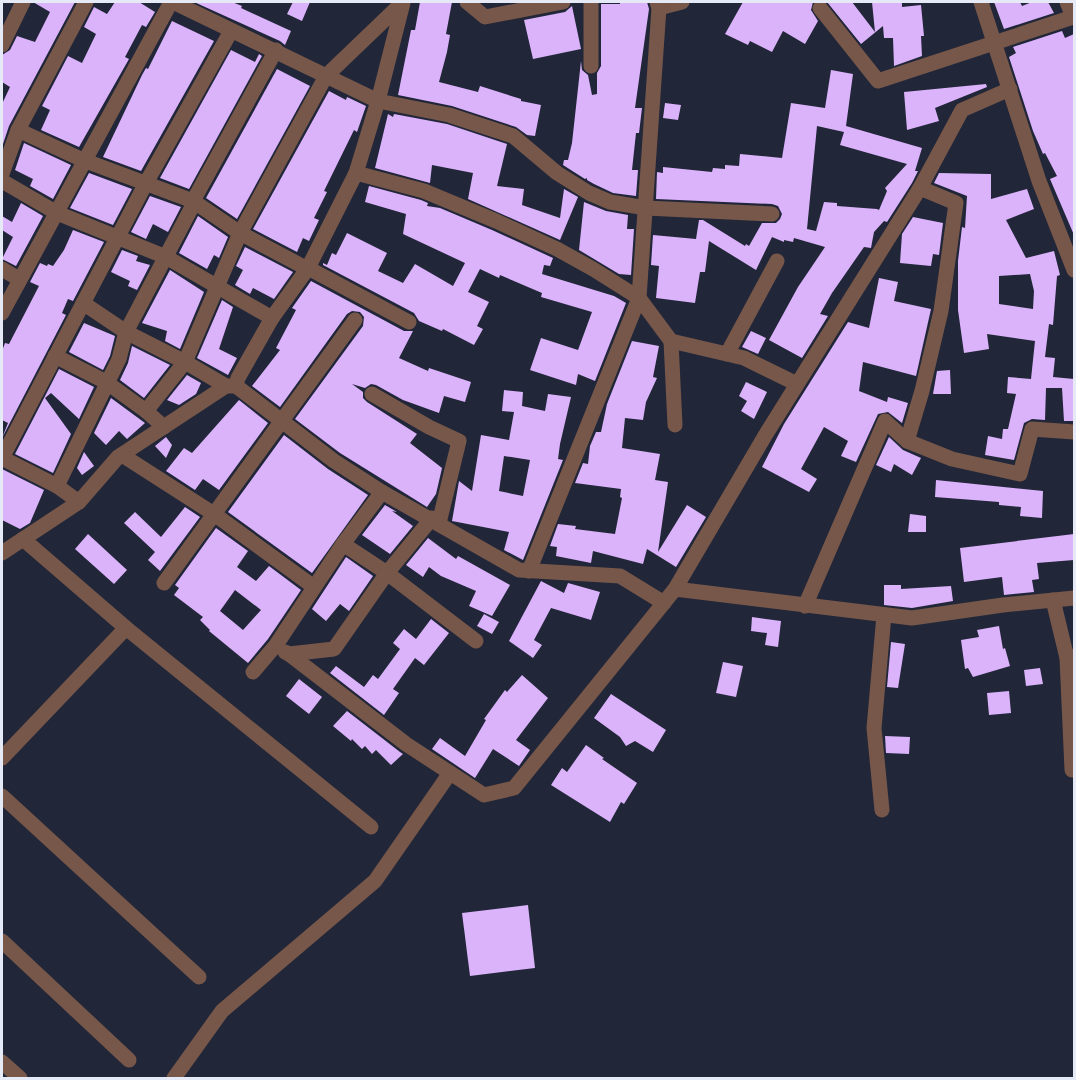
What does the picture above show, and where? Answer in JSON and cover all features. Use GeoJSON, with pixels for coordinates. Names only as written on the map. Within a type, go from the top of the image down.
{"type":"FeatureCollection","features":[{"type":"Feature","properties":{"kind":"street"},"geometry":{"type":"LineString","coordinates":[[2,45],[23,2]]}},
{"type":"Feature","properties":{"kind":"street"},"geometry":{"type":"LineString","coordinates":[[2,174],[18,130],[86,2]]}},
{"type":"Feature","properties":{"kind":"street"},"geometry":{"type":"LineString","coordinates":[[2,313],[57,213],[83,160],[172,2],[378,101],[449,115],[513,136],[557,173],[589,193],[610,202],[646,208],[772,214]]}},
{"type":"Feature","properties":{"kind":"street"},"geometry":{"type":"LineString","coordinates":[[146,411],[185,362],[240,233],[326,76],[403,2]]}},
{"type":"Feature","properties":{"kind":"street"},"geometry":{"type":"LineString","coordinates":[[2,553],[79,502],[118,457],[231,386],[238,378],[272,318],[305,267],[356,173],[378,101],[403,2]]}},
{"type":"Feature","properties":{"kind":"street"},"geometry":{"type":"LineString","coordinates":[[467,2],[485,17],[563,2]]}},
{"type":"Feature","properties":{"kind":"street"},"geometry":{"type":"LineString","coordinates":[[591,2],[591,66]]}},
{"type":"Feature","properties":{"kind":"street"},"geometry":{"type":"LineString","coordinates":[[529,571],[639,298],[658,5],[682,2]]}},
{"type":"Feature","properties":{"kind":"street"},"geometry":{"type":"LineString","coordinates":[[981,2],[1039,181],[1074,270]]}},
{"type":"Feature","properties":{"kind":"street"},"geometry":{"type":"LineString","coordinates":[[821,4],[878,81],[1074,19],[1067,2]]}},
{"type":"Feature","properties":{"kind":"street"},"geometry":{"type":"LineString","coordinates":[[79,502],[57,486],[2,458],[146,183],[231,31]]}},
{"type":"Feature","properties":{"kind":"street"},"geometry":{"type":"LineString","coordinates":[[57,486],[119,359],[126,332],[193,205],[193,201],[276,50]]}},
{"type":"Feature","properties":{"kind":"street"},"geometry":{"type":"LineString","coordinates":[[276,645],[406,744],[484,795],[514,788],[675,589],[797,384],[920,188],[962,110],[1010,89]]}},
{"type":"Feature","properties":{"kind":"street"},"geometry":{"type":"LineString","coordinates":[[18,130],[83,160],[193,201],[240,233],[409,322]]}},
{"type":"Feature","properties":{"kind":"street"},"geometry":{"type":"LineString","coordinates":[[356,173],[424,191],[496,221],[557,249],[639,298],[670,341],[675,425]]}},
{"type":"Feature","properties":{"kind":"street"},"geometry":{"type":"LineString","coordinates":[[2,181],[57,213],[166,257],[272,318]]}},
{"type":"Feature","properties":{"kind":"street"},"geometry":{"type":"LineString","coordinates":[[907,441],[922,392],[941,311],[956,203],[920,188]]}},
{"type":"Feature","properties":{"kind":"street"},"geometry":{"type":"LineString","coordinates":[[727,354],[777,261]]}},
{"type":"Feature","properties":{"kind":"street"},"geometry":{"type":"LineString","coordinates":[[2,268],[19,279]]}},
{"type":"Feature","properties":{"kind":"street"},"geometry":{"type":"LineString","coordinates":[[83,303],[126,332],[231,386],[282,421],[334,462],[519,570],[620,576],[664,603]]}},
{"type":"Feature","properties":{"kind":"street"},"geometry":{"type":"LineString","coordinates":[[164,583],[355,320]]}},
{"type":"Feature","properties":{"kind":"street"},"geometry":{"type":"LineString","coordinates":[[670,341],[744,358],[797,384]]}},
{"type":"Feature","properties":{"kind":"street"},"geometry":{"type":"LineString","coordinates":[[55,356],[106,382],[164,427]]}},
{"type":"Feature","properties":{"kind":"street"},"geometry":{"type":"LineString","coordinates":[[290,654],[334,649],[387,573],[435,521],[459,441],[429,427],[372,394]]}},
{"type":"Feature","properties":{"kind":"street"},"geometry":{"type":"LineString","coordinates":[[805,606],[885,421],[907,441],[952,459],[1020,474],[1032,429],[1074,432]]}},
{"type":"Feature","properties":{"kind":"street"},"geometry":{"type":"LineString","coordinates":[[123,455],[214,514],[314,587]]}},
{"type":"Feature","properties":{"kind":"street"},"geometry":{"type":"LineString","coordinates":[[253,672],[276,645],[343,544],[382,492]]}},
{"type":"Feature","properties":{"kind":"street"},"geometry":{"type":"LineString","coordinates":[[23,539],[126,628],[371,827]]}},
{"type":"Feature","properties":{"kind":"street"},"geometry":{"type":"LineString","coordinates":[[343,544],[387,573],[476,641]]}},
{"type":"Feature","properties":{"kind":"street"},"geometry":{"type":"LineString","coordinates":[[675,589],[912,618],[1074,598]]}},
{"type":"Feature","properties":{"kind":"street"},"geometry":{"type":"LineString","coordinates":[[1053,600],[1071,658],[1072,770],[1074,770]]}},
{"type":"Feature","properties":{"kind":"street"},"geometry":{"type":"LineString","coordinates":[[882,810],[874,728],[884,615]]}},
{"type":"Feature","properties":{"kind":"street"},"geometry":{"type":"LineString","coordinates":[[2,758],[126,628]]}},
{"type":"Feature","properties":{"kind":"street"},"geometry":{"type":"LineString","coordinates":[[174,1078],[222,1011],[375,881],[450,772]]}},
{"type":"Feature","properties":{"kind":"street"},"geometry":{"type":"LineString","coordinates":[[2,796],[199,977]]}},
{"type":"Feature","properties":{"kind":"street"},"geometry":{"type":"LineString","coordinates":[[2,940],[129,1060]]}},
{"type":"Feature","properties":{"kind":"street"},"geometry":{"type":"LineString","coordinates":[[2,1062],[20,1078]]}},
{"type":"Feature","properties":{"kind":"building"},"geometry":{"type":"Polygon","coordinates":[[[33,2],[75,2],[9,126],[2,147],[2,104],[10,87],[2,82],[2,55],[10,50],[17,36],[35,42],[50,12],[33,2]]]}},
{"type":"Feature","properties":{"kind":"building"},"geometry":{"type":"Polygon","coordinates":[[[115,2],[139,2],[155,12],[146,27],[142,25],[125,57],[129,59],[79,147],[41,130],[50,110],[42,106],[68,56],[82,63],[96,34],[84,27],[94,7],[107,14],[115,2]]]}},
{"type":"Feature","properties":{"kind":"building"},"geometry":{"type":"Polygon","coordinates":[[[194,2],[232,2],[291,31],[285,45],[194,2]]]}},
{"type":"Feature","properties":{"kind":"building"},"geometry":{"type":"Polygon","coordinates":[[[293,2],[310,2],[302,21],[287,14],[293,2]]]}},
{"type":"Feature","properties":{"kind":"building"},"geometry":{"type":"Polygon","coordinates":[[[420,2],[452,2],[446,34],[450,35],[439,82],[478,92],[480,86],[521,99],[521,101],[541,105],[535,136],[527,135],[516,127],[452,106],[398,95],[411,30],[415,30],[420,2]]]}},
{"type":"Feature","properties":{"kind":"building"},"geometry":{"type":"Polygon","coordinates":[[[620,2],[647,2],[649,9],[635,108],[642,108],[639,133],[636,133],[632,170],[638,170],[636,196],[613,193],[563,165],[564,160],[568,160],[572,143],[581,61],[582,70],[588,75],[592,95],[597,94],[597,73],[601,66],[601,4],[620,4],[620,2]]]}},
{"type":"Feature","properties":{"kind":"building"},"geometry":{"type":"Polygon","coordinates":[[[743,2],[813,2],[811,10],[818,21],[805,44],[783,31],[772,52],[750,41],[748,45],[725,34],[743,2]]]}},
{"type":"Feature","properties":{"kind":"building"},"geometry":{"type":"Polygon","coordinates":[[[827,2],[852,2],[875,32],[872,2],[902,2],[902,7],[921,5],[924,36],[921,36],[922,56],[894,66],[893,38],[884,38],[883,26],[861,44],[827,2]]]}},
{"type":"Feature","properties":{"kind":"building"},"geometry":{"type":"Polygon","coordinates":[[[994,2],[1020,2],[1022,6],[1032,2],[1048,2],[1054,13],[1004,29],[994,2]]]}},
{"type":"Feature","properties":{"kind":"building"},"geometry":{"type":"Polygon","coordinates":[[[572,6],[581,49],[533,59],[524,20],[565,12],[572,6]]]}},
{"type":"Feature","properties":{"kind":"building"},"geometry":{"type":"Polygon","coordinates":[[[172,21],[214,41],[141,171],[103,157],[142,75],[146,68],[148,69],[172,21]]]}},
{"type":"Feature","properties":{"kind":"building"},"geometry":{"type":"Polygon","coordinates":[[[1062,31],[1065,38],[1074,34],[1074,235],[1050,179],[1057,176],[1045,153],[1043,154],[1033,131],[1009,57],[1016,53],[1013,47],[1062,31]]]}},
{"type":"Feature","properties":{"kind":"building"},"geometry":{"type":"Polygon","coordinates":[[[231,50],[255,62],[259,54],[262,56],[189,189],[160,178],[231,50]]]}},
{"type":"Feature","properties":{"kind":"building"},"geometry":{"type":"Polygon","coordinates":[[[277,69],[310,86],[237,219],[206,198],[277,69]]]}},
{"type":"Feature","properties":{"kind":"building"},"geometry":{"type":"Polygon","coordinates":[[[831,70],[853,74],[846,126],[922,148],[915,171],[918,171],[912,183],[887,222],[884,221],[874,232],[871,248],[864,247],[832,293],[820,314],[828,316],[802,358],[769,340],[798,287],[825,247],[794,238],[793,242],[784,240],[784,242],[772,237],[756,270],[709,241],[705,272],[700,272],[695,303],[656,298],[659,266],[651,265],[653,235],[696,239],[699,220],[703,220],[745,246],[746,244],[749,246],[762,223],[776,223],[782,214],[778,206],[772,204],[656,199],[657,172],[663,173],[663,167],[712,172],[713,168],[725,169],[725,165],[739,166],[740,154],[782,158],[791,103],[825,108],[831,70]],[[817,126],[807,229],[816,231],[824,202],[837,203],[837,206],[879,210],[887,191],[885,188],[907,164],[840,145],[844,132],[817,126]]]}},
{"type":"Feature","properties":{"kind":"building"},"geometry":{"type":"Polygon","coordinates":[[[986,84],[987,87],[935,108],[939,121],[907,130],[904,92],[986,84]]]}},
{"type":"Feature","properties":{"kind":"building"},"geometry":{"type":"Polygon","coordinates":[[[329,91],[346,100],[347,97],[366,106],[357,132],[354,130],[324,191],[327,192],[314,218],[319,220],[309,241],[303,238],[297,252],[253,229],[329,91]]]}},
{"type":"Feature","properties":{"kind":"building"},"geometry":{"type":"Polygon","coordinates":[[[665,103],[681,105],[678,120],[663,118],[665,103]]]}},
{"type":"Feature","properties":{"kind":"building"},"geometry":{"type":"Polygon","coordinates":[[[388,114],[393,117],[394,114],[447,124],[507,144],[497,186],[524,189],[522,205],[560,218],[564,189],[578,197],[560,240],[468,199],[473,173],[432,165],[430,183],[375,168],[388,114]]]}},
{"type":"Feature","properties":{"kind":"building"},"geometry":{"type":"Polygon","coordinates":[[[24,143],[71,165],[53,199],[30,186],[33,179],[15,170],[24,143]]]}},
{"type":"Feature","properties":{"kind":"building"},"geometry":{"type":"Polygon","coordinates":[[[89,173],[132,189],[113,225],[70,208],[89,173]]]}},
{"type":"Feature","properties":{"kind":"building"},"geometry":{"type":"Polygon","coordinates":[[[939,173],[991,174],[991,199],[1027,189],[1034,209],[1006,220],[1026,258],[1054,251],[1060,275],[1057,276],[1053,325],[1049,324],[1045,357],[1055,358],[1053,377],[1074,379],[1074,421],[1064,421],[1062,388],[1046,388],[1045,420],[1032,419],[1024,423],[1014,460],[985,455],[988,436],[1002,439],[1003,429],[1008,429],[1016,394],[1007,393],[1008,377],[1031,379],[1035,341],[987,334],[989,349],[964,353],[958,310],[958,261],[962,227],[965,228],[967,196],[934,183],[939,173]],[[1030,274],[999,276],[999,304],[1033,309],[1034,291],[1030,274]]]}},
{"type":"Feature","properties":{"kind":"building"},"geometry":{"type":"Polygon","coordinates":[[[369,186],[421,200],[428,203],[427,206],[440,208],[492,230],[553,258],[550,266],[544,265],[542,274],[614,296],[626,303],[595,381],[578,374],[576,385],[530,370],[541,338],[578,350],[592,312],[541,297],[542,293],[480,269],[468,292],[489,302],[477,326],[483,329],[474,345],[443,329],[442,331],[419,321],[414,313],[323,265],[323,263],[327,265],[332,253],[336,255],[347,233],[387,253],[378,271],[403,283],[415,264],[453,286],[465,263],[403,234],[406,214],[365,202],[369,186]]]}},
{"type":"Feature","properties":{"kind":"building"},"geometry":{"type":"Polygon","coordinates":[[[150,196],[181,207],[168,232],[153,224],[146,239],[131,232],[150,196]]]}},
{"type":"Feature","properties":{"kind":"building"},"geometry":{"type":"Polygon","coordinates":[[[584,202],[606,211],[628,215],[627,229],[634,229],[631,275],[619,274],[579,250],[584,202]]]}},
{"type":"Feature","properties":{"kind":"building"},"geometry":{"type":"Polygon","coordinates":[[[21,203],[43,216],[16,266],[2,259],[13,237],[2,230],[2,216],[12,222],[21,203]]]}},
{"type":"Feature","properties":{"kind":"building"},"geometry":{"type":"Polygon","coordinates":[[[198,216],[228,237],[219,258],[214,255],[207,269],[179,253],[198,216]]]}},
{"type":"Feature","properties":{"kind":"building"},"geometry":{"type":"Polygon","coordinates":[[[913,217],[943,223],[939,255],[933,254],[931,266],[900,263],[902,234],[913,217]]]}},
{"type":"Feature","properties":{"kind":"building"},"geometry":{"type":"Polygon","coordinates":[[[73,230],[104,242],[73,301],[68,299],[62,313],[66,315],[2,438],[8,423],[2,420],[2,351],[5,343],[9,344],[39,286],[30,282],[40,263],[53,266],[64,250],[73,230]]]}},
{"type":"Feature","properties":{"kind":"building"},"geometry":{"type":"Polygon","coordinates":[[[245,247],[293,272],[274,299],[253,288],[250,294],[235,285],[243,270],[236,266],[245,247]]]}},
{"type":"Feature","properties":{"kind":"building"},"geometry":{"type":"Polygon","coordinates":[[[122,250],[138,256],[136,261],[150,265],[137,290],[128,286],[130,281],[111,272],[122,250]]]}},
{"type":"Feature","properties":{"kind":"building"},"geometry":{"type":"Polygon","coordinates":[[[170,270],[204,292],[180,349],[165,341],[167,331],[142,323],[170,270]]]}},
{"type":"Feature","properties":{"kind":"building"},"geometry":{"type":"Polygon","coordinates":[[[879,278],[898,282],[894,301],[931,309],[916,376],[863,362],[859,391],[887,402],[888,397],[908,403],[902,423],[888,412],[878,414],[856,462],[841,456],[848,441],[824,427],[801,469],[817,479],[809,492],[762,467],[784,424],[848,322],[869,328],[879,278]]]}},
{"type":"Feature","properties":{"kind":"building"},"geometry":{"type":"Polygon","coordinates":[[[311,281],[404,331],[413,331],[399,358],[428,371],[429,368],[471,382],[465,402],[444,396],[439,413],[403,400],[376,385],[371,384],[365,388],[352,384],[363,392],[363,398],[367,402],[417,434],[410,443],[442,468],[436,494],[427,507],[340,453],[295,419],[363,326],[364,317],[360,312],[352,311],[347,314],[280,407],[252,386],[280,350],[276,348],[296,310],[292,308],[311,281]]]}},
{"type":"Feature","properties":{"kind":"building"},"geometry":{"type":"Polygon","coordinates":[[[222,300],[233,307],[219,349],[237,358],[228,375],[197,358],[222,300]]]}},
{"type":"Feature","properties":{"kind":"building"},"geometry":{"type":"Polygon","coordinates":[[[84,323],[115,336],[110,356],[103,370],[69,352],[84,323]]]}},
{"type":"Feature","properties":{"kind":"building"},"geometry":{"type":"Polygon","coordinates":[[[751,331],[766,338],[758,354],[742,347],[751,331]]]}},
{"type":"Feature","properties":{"kind":"building"},"geometry":{"type":"Polygon","coordinates":[[[632,341],[659,346],[653,377],[657,378],[646,402],[643,420],[625,418],[622,448],[660,454],[655,480],[668,482],[658,552],[687,505],[706,517],[676,567],[647,549],[643,564],[593,551],[591,563],[556,556],[557,547],[550,546],[558,524],[576,526],[575,529],[615,534],[622,498],[620,497],[621,489],[575,483],[583,463],[588,464],[590,446],[596,432],[601,432],[607,404],[632,341]]]}},
{"type":"Feature","properties":{"kind":"building"},"geometry":{"type":"Polygon","coordinates":[[[132,346],[170,365],[144,398],[120,380],[128,363],[132,346]]]}},
{"type":"Feature","properties":{"kind":"building"},"geometry":{"type":"Polygon","coordinates":[[[59,369],[94,387],[79,419],[51,393],[45,398],[71,434],[53,473],[15,454],[59,369]]]}},
{"type":"Feature","properties":{"kind":"building"},"geometry":{"type":"Polygon","coordinates":[[[950,370],[951,394],[933,394],[937,371],[950,370]]]}},
{"type":"Feature","properties":{"kind":"building"},"geometry":{"type":"Polygon","coordinates":[[[187,375],[201,383],[196,394],[179,405],[167,400],[187,375]]]}},
{"type":"Feature","properties":{"kind":"building"},"geometry":{"type":"Polygon","coordinates":[[[746,382],[767,392],[754,419],[741,411],[747,401],[739,396],[746,382]]]}},
{"type":"Feature","properties":{"kind":"building"},"geometry":{"type":"Polygon","coordinates":[[[504,390],[523,392],[522,406],[545,411],[548,394],[571,397],[558,459],[563,460],[523,560],[504,550],[509,532],[452,521],[459,481],[472,491],[481,435],[509,440],[514,412],[502,411],[504,390]],[[504,456],[499,491],[523,496],[530,460],[504,456]]]}},
{"type":"Feature","properties":{"kind":"building"},"geometry":{"type":"Polygon","coordinates":[[[111,398],[145,423],[127,439],[119,431],[106,445],[94,433],[111,398]]]}},
{"type":"Feature","properties":{"kind":"building"},"geometry":{"type":"Polygon","coordinates":[[[239,400],[268,423],[219,490],[203,479],[195,490],[166,471],[184,448],[192,453],[239,400]]]}},
{"type":"Feature","properties":{"kind":"building"},"geometry":{"type":"Polygon","coordinates":[[[284,435],[328,469],[368,495],[312,573],[228,512],[284,435]]]}},
{"type":"Feature","properties":{"kind":"building"},"geometry":{"type":"Polygon","coordinates":[[[166,437],[172,445],[166,458],[155,446],[166,437]]]}},
{"type":"Feature","properties":{"kind":"building"},"geometry":{"type":"Polygon","coordinates":[[[889,437],[903,450],[921,458],[912,475],[894,464],[891,472],[876,465],[889,437]]]}},
{"type":"Feature","properties":{"kind":"building"},"geometry":{"type":"Polygon","coordinates":[[[84,452],[94,466],[82,475],[77,468],[84,452]]]}},
{"type":"Feature","properties":{"kind":"building"},"geometry":{"type":"Polygon","coordinates":[[[2,469],[44,490],[30,523],[20,529],[2,520],[2,469]]]}},
{"type":"Feature","properties":{"kind":"building"},"geometry":{"type":"Polygon","coordinates":[[[936,480],[1043,491],[1042,518],[1020,516],[1021,507],[999,505],[999,502],[935,497],[936,480]]]}},
{"type":"Feature","properties":{"kind":"building"},"geometry":{"type":"Polygon","coordinates":[[[385,505],[413,526],[390,554],[362,535],[385,505]]]}},
{"type":"Feature","properties":{"kind":"building"},"geometry":{"type":"Polygon","coordinates":[[[185,507],[200,517],[160,571],[148,560],[155,552],[124,523],[135,512],[161,537],[185,507]]]}},
{"type":"Feature","properties":{"kind":"building"},"geometry":{"type":"Polygon","coordinates":[[[910,514],[926,516],[926,532],[908,532],[910,514]]]}},
{"type":"Feature","properties":{"kind":"building"},"geometry":{"type":"Polygon","coordinates":[[[216,528],[248,551],[237,567],[256,581],[269,566],[301,590],[268,639],[248,663],[209,631],[200,620],[203,617],[174,595],[179,588],[175,585],[216,528]],[[235,590],[220,611],[243,630],[261,610],[235,590]]]}},
{"type":"Feature","properties":{"kind":"building"},"geometry":{"type":"Polygon","coordinates":[[[88,534],[127,570],[114,584],[75,549],[88,534]]]}},
{"type":"Feature","properties":{"kind":"building"},"geometry":{"type":"Polygon","coordinates":[[[1074,534],[1074,560],[1037,563],[1039,579],[1032,580],[1034,592],[1004,595],[1002,577],[964,582],[960,548],[1074,534]]]}},
{"type":"Feature","properties":{"kind":"building"},"geometry":{"type":"Polygon","coordinates":[[[428,538],[456,559],[458,556],[510,585],[492,616],[469,606],[476,591],[441,576],[429,567],[423,577],[406,565],[428,538]]]}},
{"type":"Feature","properties":{"kind":"building"},"geometry":{"type":"Polygon","coordinates":[[[346,557],[373,576],[349,611],[340,604],[326,621],[312,609],[346,557]]]}},
{"type":"Feature","properties":{"kind":"building"},"geometry":{"type":"Polygon","coordinates":[[[541,581],[564,593],[568,583],[600,592],[591,620],[551,608],[534,640],[542,645],[533,658],[509,641],[541,581]]]}},
{"type":"Feature","properties":{"kind":"building"},"geometry":{"type":"Polygon","coordinates":[[[884,585],[901,585],[901,589],[951,586],[953,601],[912,608],[884,605],[884,585]]]}},
{"type":"Feature","properties":{"kind":"building"},"geometry":{"type":"Polygon","coordinates":[[[484,614],[499,622],[492,634],[477,626],[484,614]]]}},
{"type":"Feature","properties":{"kind":"building"},"geometry":{"type":"Polygon","coordinates":[[[752,617],[781,621],[778,647],[765,645],[767,633],[751,631],[752,617]]]}},
{"type":"Feature","properties":{"kind":"building"},"geometry":{"type":"Polygon","coordinates":[[[431,619],[449,633],[424,665],[415,658],[393,689],[399,693],[384,715],[330,673],[336,666],[364,687],[373,675],[378,679],[400,649],[393,643],[404,629],[416,639],[431,619]]]}},
{"type":"Feature","properties":{"kind":"building"},"geometry":{"type":"Polygon","coordinates":[[[999,626],[1003,649],[1005,648],[1010,666],[973,677],[968,668],[965,669],[961,640],[979,637],[977,630],[999,626]]]}},
{"type":"Feature","properties":{"kind":"building"},"geometry":{"type":"Polygon","coordinates":[[[891,642],[905,644],[898,688],[887,687],[891,642]]]}},
{"type":"Feature","properties":{"kind":"building"},"geometry":{"type":"Polygon","coordinates":[[[723,662],[743,666],[736,697],[716,693],[723,662]]]}},
{"type":"Feature","properties":{"kind":"building"},"geometry":{"type":"Polygon","coordinates":[[[1040,668],[1043,684],[1026,686],[1024,670],[1040,668]]]}},
{"type":"Feature","properties":{"kind":"building"},"geometry":{"type":"Polygon","coordinates":[[[522,675],[548,698],[516,740],[530,750],[519,766],[493,749],[475,778],[432,749],[440,738],[465,756],[486,720],[484,719],[505,690],[507,692],[522,675]]]}},
{"type":"Feature","properties":{"kind":"building"},"geometry":{"type":"Polygon","coordinates":[[[299,679],[322,697],[309,714],[286,696],[299,679]]]}},
{"type":"Feature","properties":{"kind":"building"},"geometry":{"type":"Polygon","coordinates":[[[1009,691],[1011,713],[989,715],[987,693],[1009,691]]]}},
{"type":"Feature","properties":{"kind":"building"},"geometry":{"type":"Polygon","coordinates":[[[611,694],[666,730],[653,752],[635,741],[626,746],[620,737],[594,718],[611,694]]]}},
{"type":"Feature","properties":{"kind":"building"},"geometry":{"type":"Polygon","coordinates":[[[347,711],[403,754],[391,765],[376,750],[372,754],[365,746],[362,749],[352,739],[351,741],[333,726],[347,711]]]}},
{"type":"Feature","properties":{"kind":"building"},"geometry":{"type":"Polygon","coordinates":[[[885,736],[910,737],[909,754],[886,753],[885,736]]]}},
{"type":"Feature","properties":{"kind":"building"},"geometry":{"type":"Polygon","coordinates":[[[586,745],[637,783],[624,804],[621,802],[610,822],[551,785],[562,768],[567,772],[586,745]]]}},
{"type":"Feature","properties":{"kind":"building"},"geometry":{"type":"Polygon","coordinates":[[[528,905],[535,968],[470,976],[462,913],[528,905]]]}}]}
